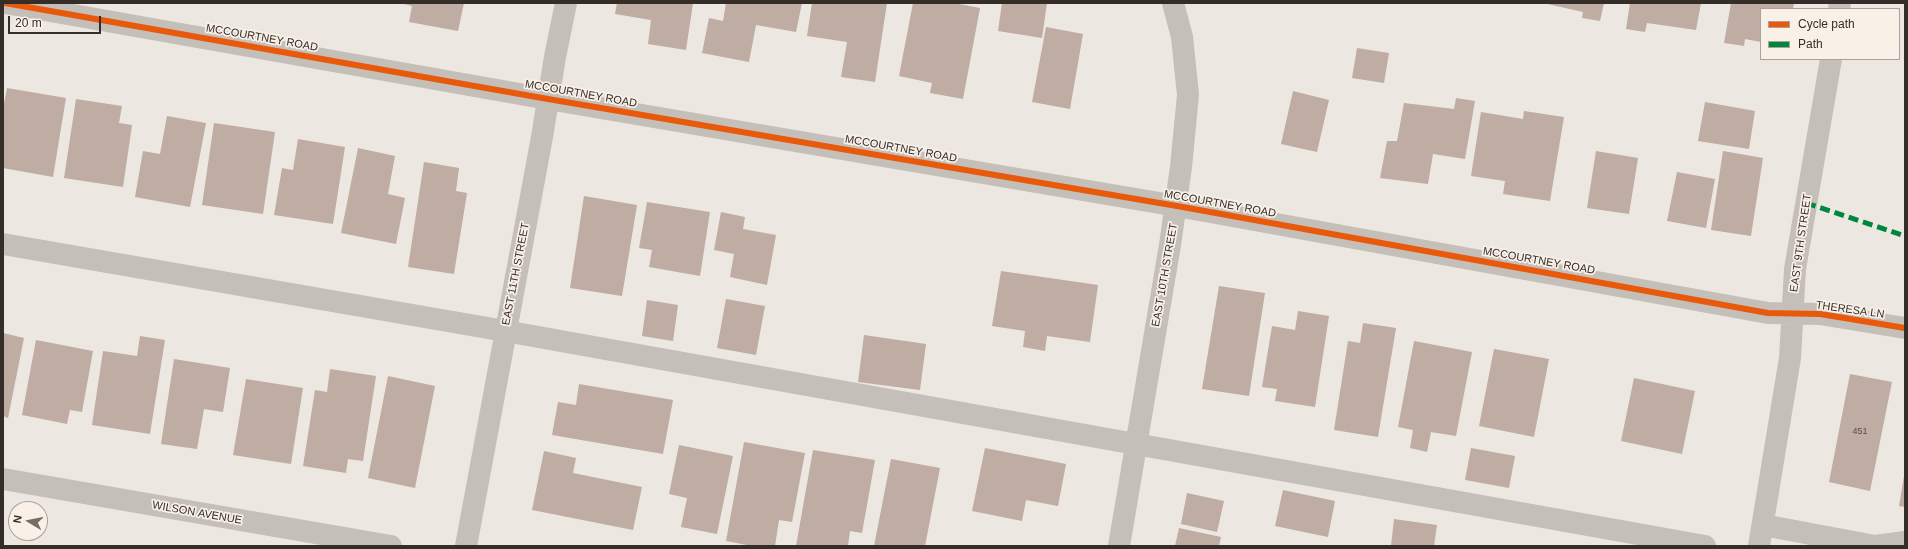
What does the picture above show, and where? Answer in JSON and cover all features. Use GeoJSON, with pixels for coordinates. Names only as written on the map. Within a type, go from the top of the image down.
{"type":"FeatureCollection","features":[{"type":"Feature","properties":{"kind":"street","name":"MCCOURTNEY ROAD"},"geometry":{"type":"LineString","coordinates":[[5,3],[548,99],[1177,206],[1768,313],[1793,313]]}},
{"type":"Feature","properties":{"kind":"street","name":"EAST 11TH STREET"},"geometry":{"type":"LineString","coordinates":[[466,546],[566,3]]}},
{"type":"Feature","properties":{"kind":"street","name":"EAST 10TH STREET"},"geometry":{"type":"LineString","coordinates":[[1119,546],[1177,206],[1188,95],[1182,37],[1173,3]]}},
{"type":"Feature","properties":{"kind":"street","name":"EAST 9TH STREET"},"geometry":{"type":"LineString","coordinates":[[1759,546],[1790,358],[1795,269],[1831,60]]}},
{"type":"Feature","properties":{"kind":"street"},"geometry":{"type":"LineString","coordinates":[[3,244],[505,331],[1705,546]]}},
{"type":"Feature","properties":{"kind":"street","name":"THERESA LN"},"geometry":{"type":"LineString","coordinates":[[1793,313],[1820,314],[1905,328]]}},
{"type":"Feature","properties":{"kind":"street","name":"WILSON AVENUE"},"geometry":{"type":"LineString","coordinates":[[3,479],[391,546]]}},
{"type":"Feature","properties":{"kind":"street"},"geometry":{"type":"LineString","coordinates":[[1763,525],[1875,546],[1905,542]]}},
{"type":"Feature","properties":{"kind":"building"},"geometry":{"type":"Polygon","coordinates":[[[400,3],[464,3],[458,31],[409,22],[412,6],[400,3]]]}},
{"type":"Feature","properties":{"kind":"building"},"geometry":{"type":"Polygon","coordinates":[[[617,3],[693,3],[686,50],[648,44],[651,20],[615,14],[617,3]]]}},
{"type":"Feature","properties":{"kind":"building"},"geometry":{"type":"Polygon","coordinates":[[[726,3],[802,3],[796,32],[756,25],[749,62],[702,53],[709,18],[723,21],[726,3]]]}},
{"type":"Feature","properties":{"kind":"building"},"geometry":{"type":"Polygon","coordinates":[[[812,3],[887,3],[875,82],[841,77],[847,42],[807,36],[812,3]]]}},
{"type":"Feature","properties":{"kind":"building"},"geometry":{"type":"Polygon","coordinates":[[[913,3],[954,3],[980,8],[963,99],[930,93],[932,83],[899,76],[913,3]]]}},
{"type":"Feature","properties":{"kind":"building"},"geometry":{"type":"Polygon","coordinates":[[[1002,3],[1047,3],[1042,38],[998,31],[1002,3]]]}},
{"type":"Feature","properties":{"kind":"building"},"geometry":{"type":"Polygon","coordinates":[[[1543,3],[1604,3],[1600,21],[1582,18],[1583,12],[1543,3]]]}},
{"type":"Feature","properties":{"kind":"building"},"geometry":{"type":"Polygon","coordinates":[[[1630,3],[1701,3],[1696,30],[1647,23],[1645,32],[1626,29],[1630,3]]]}},
{"type":"Feature","properties":{"kind":"building"},"geometry":{"type":"Polygon","coordinates":[[[1731,3],[1794,3],[1793,8],[1760,8],[1760,42],[1745,39],[1744,46],[1724,43],[1731,3]]]}},
{"type":"Feature","properties":{"kind":"building"},"geometry":{"type":"Polygon","coordinates":[[[1046,27],[1083,34],[1070,109],[1032,102],[1046,27]]]}},
{"type":"Feature","properties":{"kind":"building"},"geometry":{"type":"Polygon","coordinates":[[[1357,48],[1389,53],[1384,83],[1352,78],[1357,48]]]}},
{"type":"Feature","properties":{"kind":"building"},"geometry":{"type":"Polygon","coordinates":[[[7,88],[66,98],[53,177],[3,168],[3,109],[7,88]]]}},
{"type":"Feature","properties":{"kind":"building"},"geometry":{"type":"Polygon","coordinates":[[[1293,91],[1329,100],[1317,152],[1281,144],[1293,91]]]}},
{"type":"Feature","properties":{"kind":"building"},"geometry":{"type":"Polygon","coordinates":[[[1456,98],[1475,101],[1465,159],[1433,154],[1428,184],[1380,178],[1387,141],[1397,141],[1404,103],[1454,109],[1456,98]]]}},
{"type":"Feature","properties":{"kind":"building"},"geometry":{"type":"Polygon","coordinates":[[[76,99],[122,106],[119,123],[132,125],[123,187],[64,178],[76,99]]]}},
{"type":"Feature","properties":{"kind":"building"},"geometry":{"type":"Polygon","coordinates":[[[1705,102],[1755,111],[1749,149],[1698,141],[1705,102]]]}},
{"type":"Feature","properties":{"kind":"building"},"geometry":{"type":"Polygon","coordinates":[[[1524,111],[1564,117],[1550,201],[1503,194],[1505,181],[1471,176],[1481,112],[1523,119],[1524,111]]]}},
{"type":"Feature","properties":{"kind":"building"},"geometry":{"type":"Polygon","coordinates":[[[167,116],[206,123],[190,207],[135,197],[143,151],[160,154],[167,116]]]}},
{"type":"Feature","properties":{"kind":"building"},"geometry":{"type":"Polygon","coordinates":[[[214,123],[275,132],[263,214],[202,205],[214,123]]]}},
{"type":"Feature","properties":{"kind":"building"},"geometry":{"type":"Polygon","coordinates":[[[298,139],[345,147],[333,224],[274,215],[282,168],[293,170],[298,139]]]}},
{"type":"Feature","properties":{"kind":"building"},"geometry":{"type":"Polygon","coordinates":[[[358,148],[395,156],[388,194],[405,198],[396,244],[341,233],[358,148]]]}},
{"type":"Feature","properties":{"kind":"building"},"geometry":{"type":"Polygon","coordinates":[[[1596,151],[1638,158],[1629,214],[1587,208],[1596,151]]]}},
{"type":"Feature","properties":{"kind":"building"},"geometry":{"type":"Polygon","coordinates":[[[1723,151],[1763,158],[1751,236],[1711,230],[1723,151]]]}},
{"type":"Feature","properties":{"kind":"building"},"geometry":{"type":"Polygon","coordinates":[[[424,162],[459,168],[456,191],[467,193],[454,274],[408,267],[424,162]]]}},
{"type":"Feature","properties":{"kind":"building"},"geometry":{"type":"Polygon","coordinates":[[[1677,172],[1715,179],[1706,228],[1667,221],[1677,172]]]}},
{"type":"Feature","properties":{"kind":"building"},"geometry":{"type":"Polygon","coordinates":[[[584,196],[637,205],[622,296],[570,288],[584,196]]]}},
{"type":"Feature","properties":{"kind":"building"},"geometry":{"type":"Polygon","coordinates":[[[647,202],[710,212],[700,276],[649,267],[652,250],[639,248],[647,202]]]}},
{"type":"Feature","properties":{"kind":"building"},"geometry":{"type":"Polygon","coordinates":[[[721,212],[745,217],[743,229],[776,235],[767,285],[730,277],[734,254],[714,250],[721,212]]]}},
{"type":"Feature","properties":{"kind":"building"},"geometry":{"type":"Polygon","coordinates":[[[1001,271],[1098,285],[1090,342],[1047,336],[1045,351],[1023,347],[1025,331],[992,326],[1001,271]]]}},
{"type":"Feature","properties":{"kind":"building"},"geometry":{"type":"Polygon","coordinates":[[[1219,286],[1265,293],[1249,396],[1202,389],[1219,286]]]}},
{"type":"Feature","properties":{"kind":"building"},"geometry":{"type":"Polygon","coordinates":[[[726,299],[765,306],[756,355],[717,348],[726,299]]]}},
{"type":"Feature","properties":{"kind":"building"},"geometry":{"type":"Polygon","coordinates":[[[647,300],[678,305],[673,341],[642,336],[647,300]]]}},
{"type":"Feature","properties":{"kind":"building"},"geometry":{"type":"Polygon","coordinates":[[[1298,311],[1329,316],[1315,407],[1275,401],[1277,389],[1262,387],[1272,326],[1295,330],[1298,311]]]}},
{"type":"Feature","properties":{"kind":"building"},"geometry":{"type":"Polygon","coordinates":[[[1363,323],[1396,328],[1378,437],[1334,430],[1348,341],[1360,343],[1363,323]]]}},
{"type":"Feature","properties":{"kind":"building"},"geometry":{"type":"Polygon","coordinates":[[[3,333],[24,338],[8,418],[3,416],[3,333]]]}},
{"type":"Feature","properties":{"kind":"building"},"geometry":{"type":"Polygon","coordinates":[[[864,335],[926,344],[920,390],[858,382],[864,335]]]}},
{"type":"Feature","properties":{"kind":"building"},"geometry":{"type":"Polygon","coordinates":[[[140,336],[165,340],[150,434],[92,425],[103,351],[137,356],[140,336]]]}},
{"type":"Feature","properties":{"kind":"building"},"geometry":{"type":"Polygon","coordinates":[[[36,340],[93,351],[82,412],[70,410],[67,424],[22,415],[36,340]]]}},
{"type":"Feature","properties":{"kind":"building"},"geometry":{"type":"Polygon","coordinates":[[[1414,341],[1472,352],[1456,436],[1431,432],[1427,452],[1410,448],[1413,430],[1398,427],[1414,341]]]}},
{"type":"Feature","properties":{"kind":"building"},"geometry":{"type":"Polygon","coordinates":[[[1494,349],[1549,359],[1534,437],[1479,426],[1494,349]]]}},
{"type":"Feature","properties":{"kind":"building"},"geometry":{"type":"Polygon","coordinates":[[[174,359],[230,368],[223,412],[204,409],[197,449],[161,444],[174,359]]]}},
{"type":"Feature","properties":{"kind":"building"},"geometry":{"type":"Polygon","coordinates":[[[330,369],[376,376],[363,461],[348,459],[346,473],[303,466],[315,390],[327,392],[330,369]]]}},
{"type":"Feature","properties":{"kind":"building"},"geometry":{"type":"Polygon","coordinates":[[[1850,374],[1892,382],[1870,491],[1829,482],[1850,374]]]}},
{"type":"Feature","properties":{"kind":"building"},"geometry":{"type":"Polygon","coordinates":[[[388,376],[435,386],[415,488],[368,478],[388,376]]]}},
{"type":"Feature","properties":{"kind":"building"},"geometry":{"type":"Polygon","coordinates":[[[1634,378],[1695,391],[1682,454],[1621,441],[1634,378]]]}},
{"type":"Feature","properties":{"kind":"building"},"geometry":{"type":"Polygon","coordinates":[[[246,379],[303,388],[291,464],[233,455],[246,379]]]}},
{"type":"Feature","properties":{"kind":"building"},"geometry":{"type":"Polygon","coordinates":[[[579,384],[673,400],[663,454],[552,435],[558,402],[576,405],[579,384]]]}},
{"type":"Feature","properties":{"kind":"building"},"geometry":{"type":"Polygon","coordinates":[[[744,442],[805,453],[792,522],[779,520],[775,546],[752,546],[726,541],[744,442]]]}},
{"type":"Feature","properties":{"kind":"building"},"geometry":{"type":"Polygon","coordinates":[[[679,445],[733,456],[717,534],[681,527],[687,498],[669,494],[679,445]]]}},
{"type":"Feature","properties":{"kind":"building"},"geometry":{"type":"Polygon","coordinates":[[[985,448],[1066,464],[1058,506],[1026,500],[1022,521],[972,511],[985,448]]]}},
{"type":"Feature","properties":{"kind":"building"},"geometry":{"type":"Polygon","coordinates":[[[1471,448],[1515,456],[1509,488],[1465,480],[1471,448]]]}},
{"type":"Feature","properties":{"kind":"building"},"geometry":{"type":"Polygon","coordinates":[[[813,450],[875,460],[862,533],[850,531],[848,546],[796,546],[813,450]]]}},
{"type":"Feature","properties":{"kind":"building"},"geometry":{"type":"Polygon","coordinates":[[[544,451],[576,458],[573,473],[642,487],[633,530],[532,510],[544,451]]]}},
{"type":"Feature","properties":{"kind":"building"},"geometry":{"type":"Polygon","coordinates":[[[891,459],[940,468],[925,546],[874,546],[891,459]]]}},
{"type":"Feature","properties":{"kind":"building"},"geometry":{"type":"Polygon","coordinates":[[[1905,476],[1905,507],[1899,506],[1905,476]]]}},
{"type":"Feature","properties":{"kind":"building"},"geometry":{"type":"Polygon","coordinates":[[[1283,490],[1335,501],[1328,537],[1275,526],[1283,490]]]}},
{"type":"Feature","properties":{"kind":"building"},"geometry":{"type":"Polygon","coordinates":[[[1187,493],[1224,501],[1217,532],[1181,524],[1187,493]]]}},
{"type":"Feature","properties":{"kind":"building"},"geometry":{"type":"Polygon","coordinates":[[[1394,519],[1437,525],[1434,546],[1391,546],[1394,519]]]}},
{"type":"Feature","properties":{"kind":"building"},"geometry":{"type":"Polygon","coordinates":[[[1179,528],[1221,537],[1219,546],[1175,546],[1179,528]]]}},
{"type":"Feature","properties":{"kind":"marked path"},"geometry":{"type":"LineString","coordinates":[[1806,203],[1905,236]]}},
{"type":"Feature","properties":{"kind":"cycle path"},"geometry":{"type":"LineString","coordinates":[[5,3],[548,99],[1177,206],[1768,313],[1820,314],[1905,328]]}}]}
